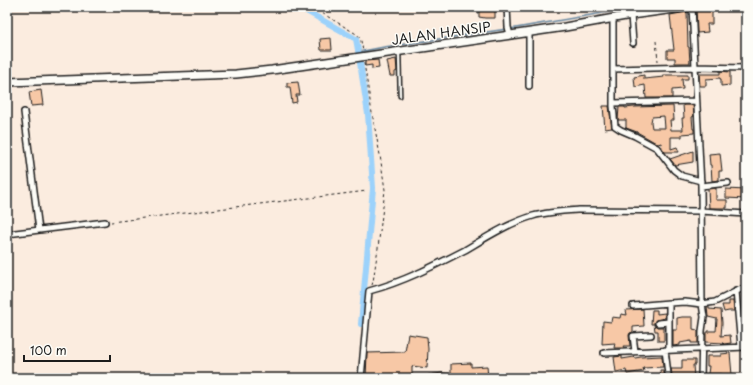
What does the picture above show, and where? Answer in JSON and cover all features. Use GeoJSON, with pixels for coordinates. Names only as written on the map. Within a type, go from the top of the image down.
{"type":"FeatureCollection","features":[{"type":"Feature","properties":{"kind":"street"},"geometry":{"type":"LineString","coordinates":[[507,7],[509,31]]}},
{"type":"Feature","properties":{"kind":"street"},"geometry":{"type":"LineString","coordinates":[[691,7],[701,184],[702,304],[704,317],[702,331],[702,378]]}},
{"type":"Feature","properties":{"kind":"street","name":"JALAN HANSIP"},"geometry":{"type":"LineString","coordinates":[[7,82],[236,74],[399,52],[509,31],[529,32],[671,8],[691,7]]}},
{"type":"Feature","properties":{"kind":"street"},"geometry":{"type":"LineString","coordinates":[[631,15],[633,43]]}},
{"type":"Feature","properties":{"kind":"street"},"geometry":{"type":"LineString","coordinates":[[613,18],[613,103],[614,123],[616,127],[657,148],[674,170],[682,176],[701,184],[728,183]]}},
{"type":"Feature","properties":{"kind":"street"},"geometry":{"type":"LineString","coordinates":[[529,32],[529,86]]}},
{"type":"Feature","properties":{"kind":"street"},"geometry":{"type":"LineString","coordinates":[[613,69],[694,67],[746,68]]}},
{"type":"Feature","properties":{"kind":"street"},"geometry":{"type":"LineString","coordinates":[[613,103],[696,101]]}},
{"type":"Feature","properties":{"kind":"street"},"geometry":{"type":"LineString","coordinates":[[24,112],[39,230]]}},
{"type":"Feature","properties":{"kind":"street"},"geometry":{"type":"LineString","coordinates":[[360,378],[369,294],[421,272],[508,226],[534,216],[579,210],[701,211],[746,214]]}},
{"type":"Feature","properties":{"kind":"street"},"geometry":{"type":"LineString","coordinates":[[7,234],[105,222]]}},
{"type":"Feature","properties":{"kind":"street"},"geometry":{"type":"LineString","coordinates":[[633,306],[685,302],[702,304],[715,302],[746,288]]}},
{"type":"Feature","properties":{"kind":"street"},"geometry":{"type":"LineString","coordinates":[[604,353],[744,347],[736,292]]}},
{"type":"Feature","properties":{"kind":"street"},"geometry":{"type":"LineString","coordinates":[[668,374],[667,350],[669,303]]}},
{"type":"Feature","properties":{"kind":"street"},"geometry":{"type":"LineString","coordinates":[[658,323],[669,322]]}},
{"type":"Feature","properties":{"kind":"street"},"geometry":{"type":"LineString","coordinates":[[635,351],[633,336],[651,335]]}},
{"type":"Feature","properties":{"kind":"lane"},"geometry":{"type":"LineString","coordinates":[[399,52],[400,96]]}},
{"type":"Feature","properties":{"kind":"path"},"geometry":{"type":"LineString","coordinates":[[312,7],[358,35],[362,47]]}},
{"type":"Feature","properties":{"kind":"path"},"geometry":{"type":"LineString","coordinates":[[656,41],[658,68]]}},
{"type":"Feature","properties":{"kind":"path"},"geometry":{"type":"LineString","coordinates":[[364,56],[385,190],[373,282],[369,294]]}},
{"type":"Feature","properties":{"kind":"path"},"geometry":{"type":"LineString","coordinates":[[105,222],[367,191]]}},
{"type":"Feature","properties":{"kind":"building"},"geometry":{"type":"Polygon","coordinates":[[[483,7],[495,7],[495,18],[479,17],[479,11],[483,10],[483,7]]]}},
{"type":"Feature","properties":{"kind":"building"},"geometry":{"type":"Polygon","coordinates":[[[696,7],[712,7],[712,24],[707,24],[708,32],[697,33],[696,7]]]}},
{"type":"Feature","properties":{"kind":"building"},"geometry":{"type":"Polygon","coordinates":[[[687,12],[690,63],[675,63],[675,58],[667,58],[667,50],[674,50],[670,15],[687,12]]]}},
{"type":"Feature","properties":{"kind":"building"},"geometry":{"type":"Polygon","coordinates":[[[331,38],[332,50],[321,50],[320,39],[331,38]]]}},
{"type":"Feature","properties":{"kind":"building"},"geometry":{"type":"Polygon","coordinates":[[[396,59],[397,71],[395,72],[395,76],[390,76],[387,61],[396,59]]]}},
{"type":"Feature","properties":{"kind":"building"},"geometry":{"type":"Polygon","coordinates":[[[378,60],[379,68],[372,69],[372,65],[365,66],[365,61],[378,60]]]}},
{"type":"Feature","properties":{"kind":"building"},"geometry":{"type":"Polygon","coordinates":[[[720,71],[730,72],[730,85],[721,86],[720,78],[706,79],[706,86],[700,86],[699,74],[720,74],[720,71]]]}},
{"type":"Feature","properties":{"kind":"building"},"geometry":{"type":"Polygon","coordinates":[[[644,75],[644,79],[664,77],[663,75],[688,75],[688,79],[682,79],[683,89],[672,90],[672,98],[646,98],[645,85],[635,87],[634,77],[644,75]]]}},
{"type":"Feature","properties":{"kind":"building"},"geometry":{"type":"Polygon","coordinates":[[[298,82],[300,95],[296,95],[297,102],[292,103],[290,87],[287,87],[287,83],[298,82]]]}},
{"type":"Feature","properties":{"kind":"building"},"geometry":{"type":"Polygon","coordinates":[[[41,90],[43,105],[31,106],[29,92],[41,90]]]}},
{"type":"Feature","properties":{"kind":"building"},"geometry":{"type":"Polygon","coordinates":[[[683,105],[693,105],[694,116],[692,117],[694,133],[682,134],[682,137],[671,137],[671,149],[677,147],[679,152],[665,152],[661,143],[658,144],[637,132],[626,128],[626,120],[618,120],[619,107],[673,106],[674,120],[670,120],[671,130],[683,130],[682,118],[684,118],[683,105]],[[664,116],[652,117],[652,128],[665,128],[664,116]]]}},
{"type":"Feature","properties":{"kind":"building"},"geometry":{"type":"Polygon","coordinates":[[[603,106],[609,106],[612,128],[605,129],[603,106]]]}},
{"type":"Feature","properties":{"kind":"building"},"geometry":{"type":"Polygon","coordinates":[[[693,151],[693,162],[675,165],[670,159],[693,151]]]}},
{"type":"Feature","properties":{"kind":"building"},"geometry":{"type":"Polygon","coordinates":[[[720,153],[722,171],[719,171],[719,180],[712,181],[709,154],[720,153]]]}},
{"type":"Feature","properties":{"kind":"building"},"geometry":{"type":"Polygon","coordinates":[[[716,188],[716,200],[727,200],[727,208],[709,208],[708,189],[716,188]]]}},
{"type":"Feature","properties":{"kind":"building"},"geometry":{"type":"Polygon","coordinates":[[[726,189],[746,190],[746,199],[726,198],[726,189]]]}},
{"type":"Feature","properties":{"kind":"building"},"geometry":{"type":"Polygon","coordinates":[[[729,301],[733,301],[734,311],[724,312],[722,305],[729,305],[729,301]]]}},
{"type":"Feature","properties":{"kind":"building"},"geometry":{"type":"Polygon","coordinates":[[[707,307],[709,307],[709,309],[721,310],[721,336],[730,335],[731,343],[724,344],[706,342],[706,333],[708,333],[708,331],[716,331],[717,319],[708,317],[707,307]]]}},
{"type":"Feature","properties":{"kind":"building"},"geometry":{"type":"Polygon","coordinates":[[[643,309],[644,326],[633,327],[633,332],[629,335],[630,346],[623,346],[624,348],[614,348],[615,343],[602,344],[603,321],[611,322],[612,317],[620,318],[621,314],[627,315],[626,310],[643,309]]]}},
{"type":"Feature","properties":{"kind":"building"},"geometry":{"type":"Polygon","coordinates":[[[652,310],[657,310],[657,314],[665,313],[665,318],[656,320],[654,324],[651,324],[652,310]]]}},
{"type":"Feature","properties":{"kind":"building"},"geometry":{"type":"Polygon","coordinates":[[[693,317],[693,329],[697,330],[698,332],[698,343],[691,343],[691,341],[673,346],[673,330],[677,330],[677,318],[693,317]]]}},
{"type":"Feature","properties":{"kind":"building"},"geometry":{"type":"Polygon","coordinates":[[[654,324],[657,327],[664,327],[664,341],[658,341],[658,331],[655,331],[654,324]]]}},
{"type":"Feature","properties":{"kind":"building"},"geometry":{"type":"Polygon","coordinates":[[[408,334],[427,337],[427,368],[412,366],[412,378],[366,378],[367,353],[405,352],[408,334]]]}},
{"type":"Feature","properties":{"kind":"building"},"geometry":{"type":"Polygon","coordinates":[[[730,353],[732,375],[723,376],[722,374],[708,374],[709,366],[707,366],[707,356],[721,356],[721,354],[730,353]]]}},
{"type":"Feature","properties":{"kind":"building"},"geometry":{"type":"Polygon","coordinates":[[[622,356],[622,359],[662,356],[663,367],[643,368],[644,371],[627,374],[626,370],[616,372],[614,357],[622,356]]]}},
{"type":"Feature","properties":{"kind":"building"},"geometry":{"type":"Polygon","coordinates":[[[682,360],[695,360],[695,365],[693,365],[694,378],[661,378],[660,370],[663,370],[666,377],[670,377],[672,375],[671,369],[682,369],[682,360]]]}},
{"type":"Feature","properties":{"kind":"building"},"geometry":{"type":"Polygon","coordinates":[[[471,363],[471,367],[487,366],[488,378],[428,378],[428,375],[442,373],[451,374],[451,364],[471,363]]]}},
{"type":"Feature","properties":{"kind":"waterway"},"geometry":{"type":"LineString","coordinates":[[299,7],[356,39],[368,114],[373,188],[361,324]]}},
{"type":"Feature","properties":{"kind":"waterway"},"geometry":{"type":"LineString","coordinates":[[510,29],[637,7]]}},
{"type":"Feature","properties":{"kind":"waterway"},"geometry":{"type":"LineString","coordinates":[[358,52],[507,29]]}}]}
